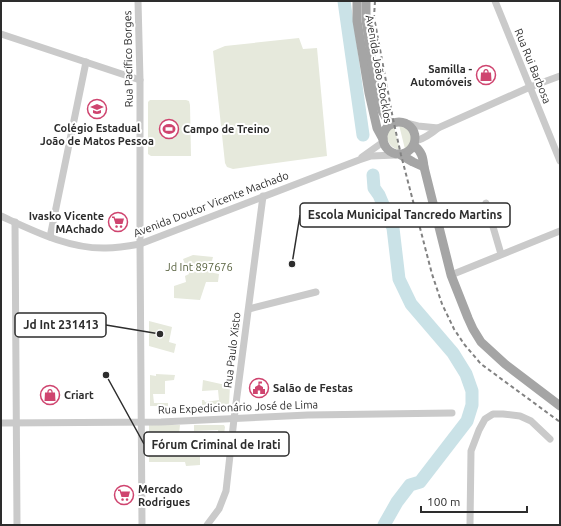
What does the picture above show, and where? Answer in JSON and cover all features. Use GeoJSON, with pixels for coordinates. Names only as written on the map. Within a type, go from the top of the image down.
{"type":"FeatureCollection","features":[{"type":"Feature","properties":{"kind":"main road","name":"Avenida João Stocklos"},"geometry":{"type":"LineString","coordinates":[[358,1],[357,21],[369,93],[377,128],[383,141]]}},
{"type":"Feature","properties":{"kind":"main road","name":"Avenida João Stocklos"},"geometry":{"type":"LineString","coordinates":[[366,1],[366,20],[376,91],[382,111],[388,121],[392,124]]}},
{"type":"Feature","properties":{"kind":"main road"},"geometry":{"type":"LineString","coordinates":[[399,155],[407,153],[411,150],[415,143],[416,135],[410,126],[406,123],[400,122],[392,124],[386,129],[383,141],[387,149],[391,153],[399,155],[424,167]]}},
{"type":"Feature","properties":{"kind":"main road"},"geometry":{"type":"LineString","coordinates":[[415,143],[422,154],[451,275],[473,329],[481,342],[505,364],[560,406]]}},
{"type":"Feature","properties":{"kind":"street","name":"Rua Pacífico Borges"},"geometry":{"type":"LineString","coordinates":[[138,1],[140,80],[142,525]]}},
{"type":"Feature","properties":{"kind":"street","name":"Rua Rui Barbosa"},"geometry":{"type":"LineString","coordinates":[[495,1],[560,161]]}},
{"type":"Feature","properties":{"kind":"street"},"geometry":{"type":"LineString","coordinates":[[1,34],[140,80]]}},
{"type":"Feature","properties":{"kind":"street"},"geometry":{"type":"LineString","coordinates":[[50,237],[86,62]]}},
{"type":"Feature","properties":{"kind":"street"},"geometry":{"type":"LineString","coordinates":[[415,143],[432,134],[438,128],[560,76]]}},
{"type":"Feature","properties":{"kind":"street"},"geometry":{"type":"LineString","coordinates":[[406,123],[438,128]]}},
{"type":"Feature","properties":{"kind":"street","name":"Avenida Doutor Vicente Machado"},"geometry":{"type":"LineString","coordinates":[[359,160],[383,141]]}},
{"type":"Feature","properties":{"kind":"street","name":"Avenida Doutor Vicente Machado"},"geometry":{"type":"LineString","coordinates":[[1,216],[59,241],[86,247],[106,248],[140,244],[359,160],[371,156],[399,155]]}},
{"type":"Feature","properties":{"kind":"street","name":"Rua Paulo Xisto"},"geometry":{"type":"LineString","coordinates":[[207,525],[220,508],[226,491],[263,196]]}},
{"type":"Feature","properties":{"kind":"street"},"geometry":{"type":"LineString","coordinates":[[486,203],[501,254]]}},
{"type":"Feature","properties":{"kind":"street"},"geometry":{"type":"LineString","coordinates":[[15,222],[17,525]]}},
{"type":"Feature","properties":{"kind":"street"},"geometry":{"type":"LineString","coordinates":[[451,275],[560,231]]}},
{"type":"Feature","properties":{"kind":"street"},"geometry":{"type":"LineString","coordinates":[[249,309],[316,292]]}},
{"type":"Feature","properties":{"kind":"street","name":"Rua Expedicionário José de Lima"},"geometry":{"type":"LineString","coordinates":[[1,423],[142,422],[308,415],[452,413]]}},
{"type":"Feature","properties":{"kind":"street"},"geometry":{"type":"LineString","coordinates":[[470,525],[471,451],[479,430],[485,420],[493,414],[520,416],[531,421],[550,439]]}},
{"type":"Feature","properties":{"kind":"green space"},"geometry":{"type":"Polygon","coordinates":[[[299,38],[303,49],[317,48],[327,156],[233,169],[227,167],[225,163],[213,51],[225,46],[299,38]]]}},
{"type":"Feature","properties":{"kind":"green space","name":"Campo de Treino"},"geometry":{"type":"Polygon","coordinates":[[[150,100],[189,101],[191,156],[151,156],[148,154],[148,102],[150,100]]]}},
{"type":"Feature","properties":{"kind":"green space"},"geometry":{"type":"Polygon","coordinates":[[[399,125],[408,128],[411,131],[413,138],[412,142],[405,149],[399,125]]]}},
{"type":"Feature","properties":{"kind":"green space"},"geometry":{"type":"Polygon","coordinates":[[[394,127],[400,150],[392,146],[388,140],[388,132],[394,127]]]}},
{"type":"Feature","properties":{"kind":"green space","name":"Jd Int 897676"},"geometry":{"type":"Polygon","coordinates":[[[193,255],[213,257],[209,272],[219,274],[218,282],[206,282],[200,300],[174,298],[174,286],[186,282],[185,276],[189,274],[183,259],[193,255]]]}},
{"type":"Feature","properties":{"kind":"green space"},"geometry":{"type":"Polygon","coordinates":[[[149,321],[172,327],[169,342],[176,344],[174,353],[149,346],[149,321]]]}},
{"type":"Feature","properties":{"kind":"green space"},"geometry":{"type":"Polygon","coordinates":[[[156,374],[175,375],[174,380],[165,381],[165,394],[153,394],[154,403],[168,403],[168,406],[150,406],[150,375],[156,376],[156,374]]]}},
{"type":"Feature","properties":{"kind":"green space"},"geometry":{"type":"Polygon","coordinates":[[[203,380],[230,386],[229,405],[202,405],[202,400],[205,402],[219,400],[218,390],[202,391],[203,380]]]}},
{"type":"Feature","properties":{"kind":"green space"},"geometry":{"type":"Polygon","coordinates":[[[149,425],[180,425],[179,434],[168,434],[168,447],[179,447],[178,453],[200,451],[200,465],[186,466],[185,462],[149,462],[149,425]]]}},
{"type":"Feature","properties":{"kind":"green space"},"geometry":{"type":"Polygon","coordinates":[[[194,425],[224,425],[222,449],[195,449],[195,445],[207,445],[207,447],[213,448],[213,446],[218,446],[218,430],[194,431],[194,425]]]}},
{"type":"Feature","properties":{"kind":"waterway"},"geometry":{"type":"LineString","coordinates":[[344,1],[363,135]]}},
{"type":"Feature","properties":{"kind":"waterway"},"geometry":{"type":"LineString","coordinates":[[373,175],[374,188],[379,195],[393,228],[399,279],[411,304],[453,353],[466,374],[472,391],[472,405],[467,421],[420,482],[410,485],[397,502],[384,525]]}},
{"type":"Feature","properties":{"kind":"railway"},"geometry":{"type":"LineString","coordinates":[[375,1],[374,17],[393,119],[432,274],[442,304],[454,329],[464,344],[481,364],[560,422]]}},
{"type":"Feature","properties":{"kind":"place","name":"Samilla - Automóveis"},"geometry":{"type":"Point","coordinates":[486,75]}},
{"type":"Feature","properties":{"kind":"place","name":"Colégio Estadual João de Matos Pessoa"},"geometry":{"type":"Point","coordinates":[97,109]}},
{"type":"Feature","properties":{"kind":"place","name":"Campo de Treino"},"geometry":{"type":"Point","coordinates":[169,129]}},
{"type":"Feature","properties":{"kind":"place","name":"Ivasko Vicente MAchado"},"geometry":{"type":"Point","coordinates":[118,222]}},
{"type":"Feature","properties":{"kind":"place","name":"Escola Municipal Tancredo Martins"},"geometry":{"type":"Point","coordinates":[292,264]}},
{"type":"Feature","properties":{"kind":"place","name":"Jd Int 231413"},"geometry":{"type":"Point","coordinates":[160,334]}},
{"type":"Feature","properties":{"kind":"place","name":"Fórum Criminal de Irati"},"geometry":{"type":"Point","coordinates":[106,375]}},
{"type":"Feature","properties":{"kind":"place","name":"Salão de Festas"},"geometry":{"type":"Point","coordinates":[259,388]}},
{"type":"Feature","properties":{"kind":"place","name":"Criart"},"geometry":{"type":"Point","coordinates":[50,395]}},
{"type":"Feature","properties":{"kind":"place","name":"Mercado Rodrigues"},"geometry":{"type":"Point","coordinates":[124,495]}}]}
